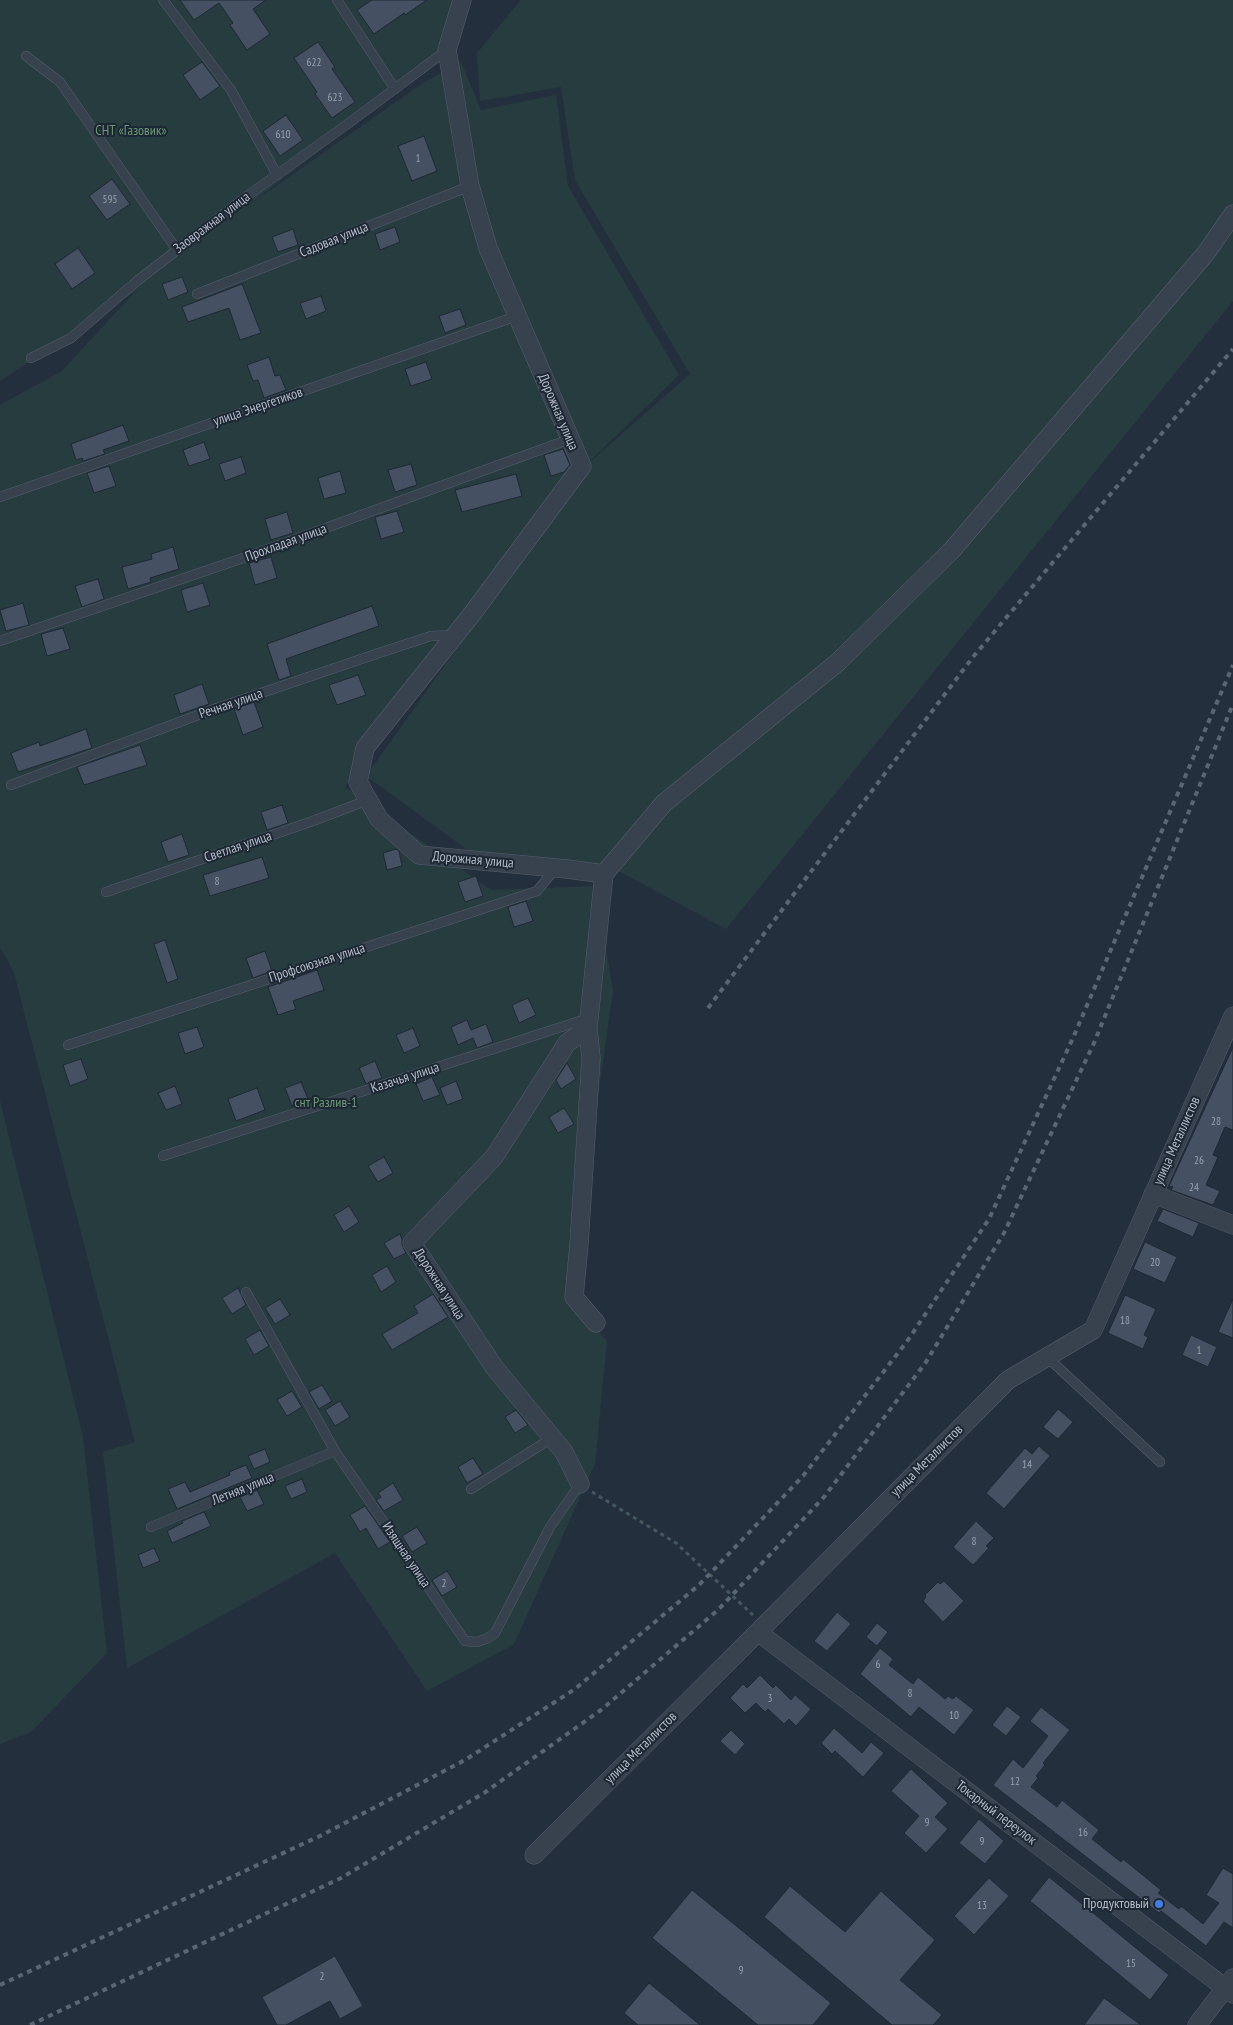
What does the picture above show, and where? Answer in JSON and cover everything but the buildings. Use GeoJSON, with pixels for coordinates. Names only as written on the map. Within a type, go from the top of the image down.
{"type":"FeatureCollection","features":[{"type":"Feature","properties":{"kind":"street"},"geometry":{"type":"LineString","coordinates":[[447,50],[462,0]]}},
{"type":"Feature","properties":{"kind":"street","name":"Дорожная улица"},"geometry":{"type":"LineString","coordinates":[[447,50],[470,186],[488,248],[582,466],[455,634],[365,748],[358,782],[380,819],[419,855],[604,874]]}},
{"type":"Feature","properties":{"kind":"street"},"geometry":{"type":"LineString","coordinates":[[596,1323],[574,1297],[591,1058],[588,1023],[604,874],[664,803],[837,663],[952,550],[1206,254],[1233,214]]}},
{"type":"Feature","properties":{"kind":"street","name":"улица Металлистов"},"geometry":{"type":"LineString","coordinates":[[534,1855],[762,1629],[1008,1380],[1093,1330],[1233,1016]]}},
{"type":"Feature","properties":{"kind":"street","name":"Дорожная улица"},"geometry":{"type":"LineString","coordinates":[[580,1484],[564,1452],[494,1367],[412,1243],[494,1157],[567,1043],[588,1023]]}},
{"type":"Feature","properties":{"kind":"street"},"geometry":{"type":"LineString","coordinates":[[1154,1194],[1233,1225]]}},
{"type":"Feature","properties":{"kind":"street","name":"Токарный переулок"},"geometry":{"type":"LineString","coordinates":[[762,1629],[1231,1987]]}},
{"type":"Feature","properties":{"kind":"street"},"geometry":{"type":"LineString","coordinates":[[1197,2025],[1231,1987]]}},
{"type":"Feature","properties":{"kind":"lane"},"geometry":{"type":"LineString","coordinates":[[163,0],[231,90],[277,175]]}},
{"type":"Feature","properties":{"kind":"lane"},"geometry":{"type":"LineString","coordinates":[[337,0],[395,89]]}},
{"type":"Feature","properties":{"kind":"lane","name":"Заовражная улица"},"geometry":{"type":"LineString","coordinates":[[31,358],[72,338],[103,308],[177,250],[447,50]]}},
{"type":"Feature","properties":{"kind":"lane"},"geometry":{"type":"LineString","coordinates":[[26,56],[60,82],[177,250]]}},
{"type":"Feature","properties":{"kind":"lane","name":"Садовая улица"},"geometry":{"type":"LineString","coordinates":[[197,294],[470,186]]}},
{"type":"Feature","properties":{"kind":"lane","name":"улица Энергетиков"},"geometry":{"type":"LineString","coordinates":[[0,497],[517,316]]}},
{"type":"Feature","properties":{"kind":"lane","name":"Прохладая улица"},"geometry":{"type":"LineString","coordinates":[[0,641],[249,556],[570,439]]}},
{"type":"Feature","properties":{"kind":"lane","name":"Речная улица"},"geometry":{"type":"LineString","coordinates":[[11,785],[218,708],[382,652],[431,636],[455,634]]}},
{"type":"Feature","properties":{"kind":"lane","name":"Светлая улица"},"geometry":{"type":"LineString","coordinates":[[106,892],[314,821],[368,800]]}},
{"type":"Feature","properties":{"kind":"lane","name":"Профсоюзная улица"},"geometry":{"type":"LineString","coordinates":[[68,1045],[536,891],[556,868]]}},
{"type":"Feature","properties":{"kind":"lane","name":"Казачья улица"},"geometry":{"type":"LineString","coordinates":[[163,1156],[588,1023]]}},
{"type":"Feature","properties":{"kind":"lane","name":"Изящная улица"},"geometry":{"type":"LineString","coordinates":[[246,1292],[336,1451],[465,1641],[477,1642],[488,1638],[495,1632],[550,1527],[580,1484]]}},
{"type":"Feature","properties":{"kind":"lane"},"geometry":{"type":"LineString","coordinates":[[1047,1357],[1160,1462]]}},
{"type":"Feature","properties":{"kind":"lane"},"geometry":{"type":"LineString","coordinates":[[471,1489],[552,1438]]}},
{"type":"Feature","properties":{"kind":"lane","name":"Летняя улица"},"geometry":{"type":"LineString","coordinates":[[151,1527],[336,1451]]}},
{"type":"Feature","properties":{"kind":"path"},"geometry":{"type":"LineString","coordinates":[[580,1484],[676,1543],[762,1629]]}},
{"type":"Feature","properties":{"kind":"green space","name":"снт Разлив-1"},"geometry":{"type":"Polygon","coordinates":[[[0,0],[455,0],[438,60],[246,207],[423,83],[461,62],[481,110],[556,95],[568,186],[679,375],[587,464],[345,787],[491,890],[595,886],[613,990],[570,1297],[607,1341],[595,1464],[514,1644],[427,1691],[335,1553],[127,1668],[103,1452],[135,1442],[14,973],[0,947],[0,405],[62,371],[131,296],[142,287],[0,381],[0,0]]]}},
{"type":"Feature","properties":{"kind":"green space"},"geometry":{"type":"Polygon","coordinates":[[[521,0],[1233,0],[1233,301],[726,929],[617,870],[468,850],[366,776],[590,462],[690,374],[575,180],[561,87],[480,101],[477,53],[521,0]]]}},
{"type":"Feature","properties":{"kind":"green space"},"geometry":{"type":"Polygon","coordinates":[[[0,1101],[83,1437],[107,1653],[31,1732],[0,1744],[0,1101]]]}},
{"type":"Feature","properties":{"kind":"railway"},"geometry":{"type":"LineString","coordinates":[[708,1008],[973,657],[1233,349]]}},
{"type":"Feature","properties":{"kind":"railway"},"geometry":{"type":"LineString","coordinates":[[0,1985],[322,1835],[465,1760],[575,1689],[699,1585],[803,1476],[908,1340],[989,1219],[1073,1038],[1233,665]]}},
{"type":"Feature","properties":{"kind":"railway"},"geometry":{"type":"LineString","coordinates":[[30,2025],[341,1878],[484,1793],[601,1710],[719,1609],[824,1497],[926,1362],[1004,1233],[1094,1043],[1233,704]]}},
{"type":"Feature","properties":{"kind":"place","name":"Продуктовый"},"geometry":{"type":"Point","coordinates":[1159,1904]}},
{"type":"Feature","properties":{"kind":"park label","name":"СНТ «Газовик»"},"geometry":{"type":"Point","coordinates":[131,131]}}]}
